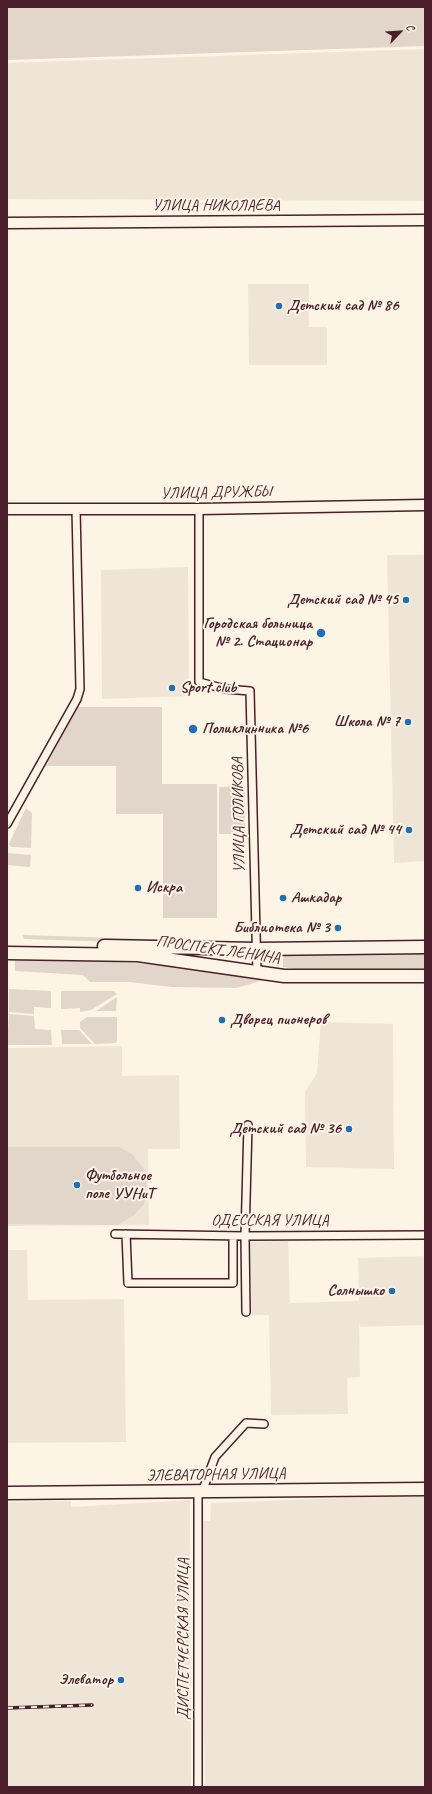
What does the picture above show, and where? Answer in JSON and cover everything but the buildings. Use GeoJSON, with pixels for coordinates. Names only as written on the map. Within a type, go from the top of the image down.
{"type":"FeatureCollection","features":[{"type":"Feature","properties":{"kind":"main road","name":"УЛИЦА НИКОЛАЕВА"},"geometry":{"type":"LineString","coordinates":[[7,224],[425,220]]}},
{"type":"Feature","properties":{"kind":"main road","name":"УЛИЦА ДРУЖБЫ"},"geometry":{"type":"LineString","coordinates":[[7,509],[425,505]]}},
{"type":"Feature","properties":{"kind":"main road","name":"ПРОСПЕКТ ЛЕНИНА"},"geometry":{"type":"LineString","coordinates":[[7,945],[257,949],[425,947]]}},
{"type":"Feature","properties":{"kind":"main road","name":"ПРОСПЕКТ ЛЕНИНА"},"geometry":{"type":"LineString","coordinates":[[7,953],[138,956],[284,976],[425,976]]}},
{"type":"Feature","properties":{"kind":"main road","name":"ЭЛЕВАТОРНАЯ УЛИЦА"},"geometry":{"type":"LineString","coordinates":[[7,1493],[425,1489]]}},
{"type":"Feature","properties":{"kind":"street","name":"УЛИЦА ГОЛИКОВА"},"geometry":{"type":"LineString","coordinates":[[199,508],[199,682],[225,689],[250,691],[257,973]]}},
{"type":"Feature","properties":{"kind":"street"},"geometry":{"type":"LineString","coordinates":[[7,824],[77,699],[80,689],[76,509]]}},
{"type":"Feature","properties":{"kind":"street"},"geometry":{"type":"LineString","coordinates":[[246,1312],[245,1236],[248,1125]]}},
{"type":"Feature","properties":{"kind":"street","name":"ОДЕССКАЯ УЛИЦА"},"geometry":{"type":"LineString","coordinates":[[115,1234],[233,1236],[425,1235]]}},
{"type":"Feature","properties":{"kind":"street"},"geometry":{"type":"LineString","coordinates":[[126,1234],[128,1283],[233,1283],[233,1236]]}},
{"type":"Feature","properties":{"kind":"street"},"geometry":{"type":"LineString","coordinates":[[200,1492],[215,1457],[246,1424],[264,1424]]}},
{"type":"Feature","properties":{"kind":"street","name":"ДИСПЕТЧЕРСКАЯ УЛИЦА"},"geometry":{"type":"LineString","coordinates":[[198,1787],[200,1492]]}},
{"type":"Feature","properties":{"kind":"shaded area"},"geometry":{"type":"Polygon","coordinates":[[[7,7],[425,7],[425,46],[7,60],[7,7]]]}},
{"type":"Feature","properties":{"kind":"shaded area"},"geometry":{"type":"Polygon","coordinates":[[[425,49],[425,201],[7,199],[7,63],[425,49]]]}},
{"type":"Feature","properties":{"kind":"shaded area","name":"Детский сад № 86"},"geometry":{"type":"Polygon","coordinates":[[[248,284],[309,284],[309,327],[327,327],[327,365],[249,365],[248,284]]]}},
{"type":"Feature","properties":{"kind":"shaded area"},"geometry":{"type":"Polygon","coordinates":[[[387,555],[425,555],[425,861],[394,863],[387,555]]]}},
{"type":"Feature","properties":{"kind":"shaded area"},"geometry":{"type":"Polygon","coordinates":[[[188,567],[189,696],[102,699],[101,570],[188,567]]]}},
{"type":"Feature","properties":{"kind":"shaded area"},"geometry":{"type":"Polygon","coordinates":[[[76,707],[162,707],[162,784],[217,784],[217,918],[163,918],[163,814],[116,814],[116,766],[46,766],[76,707]]]}},
{"type":"Feature","properties":{"kind":"shaded area"},"geometry":{"type":"Polygon","coordinates":[[[245,786],[245,834],[219,834],[219,787],[245,786]]]}},
{"type":"Feature","properties":{"kind":"shaded area"},"geometry":{"type":"Polygon","coordinates":[[[26,808],[32,813],[31,848],[11,847],[9,844],[26,808]]]}},
{"type":"Feature","properties":{"kind":"shaded area"},"geometry":{"type":"Polygon","coordinates":[[[7,853],[31,855],[30,867],[7,865],[7,853]]]}},
{"type":"Feature","properties":{"kind":"shaded area"},"geometry":{"type":"Polygon","coordinates":[[[23,935],[209,941],[209,945],[24,939],[23,935]]]}},
{"type":"Feature","properties":{"kind":"shaded area"},"geometry":{"type":"Polygon","coordinates":[[[425,950],[425,969],[296,969],[283,967],[283,956],[293,951],[425,950]]]}},
{"type":"Feature","properties":{"kind":"shaded area"},"geometry":{"type":"Polygon","coordinates":[[[15,956],[202,967],[270,978],[237,988],[172,987],[129,982],[90,982],[83,975],[15,971],[15,956]]]}},
{"type":"Feature","properties":{"kind":"shaded area"},"geometry":{"type":"Polygon","coordinates":[[[9,989],[51,991],[51,1008],[34,1007],[34,1014],[9,1012],[9,989]]]}},
{"type":"Feature","properties":{"kind":"shaded area"},"geometry":{"type":"Polygon","coordinates":[[[61,991],[114,991],[117,994],[91,1010],[80,1012],[80,1008],[61,1009],[61,991]]]}},
{"type":"Feature","properties":{"kind":"shaded area"},"geometry":{"type":"Polygon","coordinates":[[[117,997],[116,1011],[96,1011],[117,997]]]}},
{"type":"Feature","properties":{"kind":"shaded area"},"geometry":{"type":"Polygon","coordinates":[[[9,1014],[34,1016],[35,1029],[51,1030],[52,1045],[7,1045],[9,1014]]]}},
{"type":"Feature","properties":{"kind":"shaded area"},"geometry":{"type":"Polygon","coordinates":[[[87,1017],[117,1017],[117,1041],[115,1043],[95,1044],[80,1028],[80,1022],[87,1017]]]}},
{"type":"Feature","properties":{"kind":"shaded area","name":"Детский сад № 36"},"geometry":{"type":"Polygon","coordinates":[[[321,1022],[393,1024],[394,1169],[306,1167],[305,1092],[317,1073],[321,1022]]]}},
{"type":"Feature","properties":{"kind":"shaded area"},"geometry":{"type":"Polygon","coordinates":[[[61,1030],[79,1030],[92,1044],[62,1044],[61,1030]]]}},
{"type":"Feature","properties":{"kind":"shaded area"},"geometry":{"type":"Polygon","coordinates":[[[122,1046],[122,1076],[179,1075],[180,1149],[148,1149],[149,1225],[7,1226],[7,1048],[122,1046]]]}},
{"type":"Feature","properties":{"kind":"shaded area","name":"Футбольное поле УУНиТ"},"geometry":{"type":"Polygon","coordinates":[[[7,1147],[119,1147],[132,1154],[144,1169],[147,1181],[144,1204],[134,1215],[118,1225],[7,1224],[7,1147]]]}},
{"type":"Feature","properties":{"kind":"shaded area"},"geometry":{"type":"Polygon","coordinates":[[[288,1241],[290,1303],[359,1301],[358,1258],[425,1256],[425,1325],[360,1327],[359,1319],[360,1377],[347,1378],[348,1414],[271,1415],[269,1315],[252,1315],[250,1242],[288,1241]]]}},
{"type":"Feature","properties":{"kind":"shaded area"},"geometry":{"type":"Polygon","coordinates":[[[7,1250],[27,1250],[28,1300],[124,1299],[126,1442],[7,1443],[7,1250]]]}},
{"type":"Feature","properties":{"kind":"shaded area"},"geometry":{"type":"Polygon","coordinates":[[[425,1495],[425,1787],[205,1787],[200,1521],[210,1521],[211,1503],[425,1495]]]}},
{"type":"Feature","properties":{"kind":"shaded area"},"geometry":{"type":"Polygon","coordinates":[[[190,1500],[191,1787],[7,1787],[7,1502],[71,1501],[71,1507],[190,1500]]]}},
{"type":"Feature","properties":{"kind":"railway"},"geometry":{"type":"LineString","coordinates":[[7,1708],[92,1705]]}},
{"type":"Feature","properties":{"kind":"place","name":"Детский сад № 86"},"geometry":{"type":"Point","coordinates":[279,306]}},
{"type":"Feature","properties":{"kind":"place","name":"Детский сад № 45"},"geometry":{"type":"Point","coordinates":[406,600]}},
{"type":"Feature","properties":{"kind":"place","name":"Городская больница № 2. Стационар"},"geometry":{"type":"Point","coordinates":[321,633]}},
{"type":"Feature","properties":{"kind":"place","name":"Sport club"},"geometry":{"type":"Point","coordinates":[172,688]}},
{"type":"Feature","properties":{"kind":"place","name":"Школа № 7"},"geometry":{"type":"Point","coordinates":[408,722]}},
{"type":"Feature","properties":{"kind":"place","name":"Поликлинника №6"},"geometry":{"type":"Point","coordinates":[193,729]}},
{"type":"Feature","properties":{"kind":"place","name":"Детский сад № 44"},"geometry":{"type":"Point","coordinates":[409,830]}},
{"type":"Feature","properties":{"kind":"place","name":"Искра"},"geometry":{"type":"Point","coordinates":[138,888]}},
{"type":"Feature","properties":{"kind":"place","name":"Ашкадар"},"geometry":{"type":"Point","coordinates":[283,898]}},
{"type":"Feature","properties":{"kind":"place","name":"Библиотека № 3"},"geometry":{"type":"Point","coordinates":[338,928]}},
{"type":"Feature","properties":{"kind":"place","name":"Дворец пионеров"},"geometry":{"type":"Point","coordinates":[222,1020]}},
{"type":"Feature","properties":{"kind":"place","name":"Детский сад № 36"},"geometry":{"type":"Point","coordinates":[349,1129]}},
{"type":"Feature","properties":{"kind":"place","name":"Футбольное поле УУНиТ"},"geometry":{"type":"Point","coordinates":[77,1185]}},
{"type":"Feature","properties":{"kind":"place","name":"Солнышко"},"geometry":{"type":"Point","coordinates":[392,1291]}},
{"type":"Feature","properties":{"kind":"place","name":"Элеватор"},"geometry":{"type":"Point","coordinates":[121,1680]}}]}
